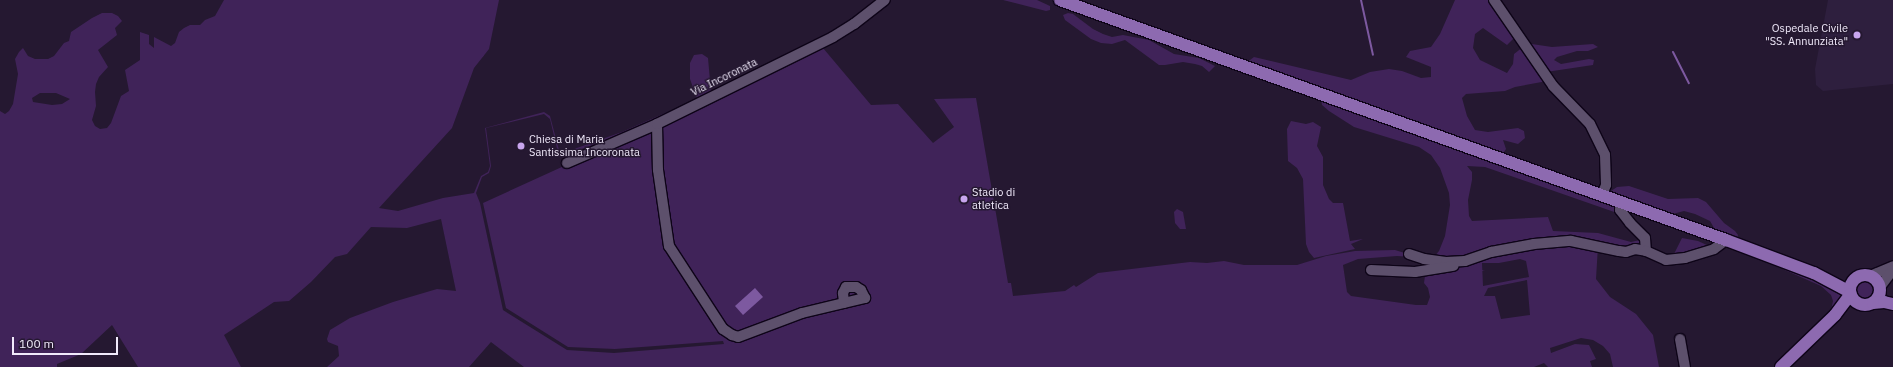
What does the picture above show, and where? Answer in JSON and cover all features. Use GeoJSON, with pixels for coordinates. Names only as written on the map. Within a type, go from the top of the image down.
{"type":"FeatureCollection","features":[{"type":"Feature","properties":{"kind":"main road"},"geometry":{"type":"LineString","coordinates":[[1060,0],[1726,240],[1814,274],[1851,293]]}},
{"type":"Feature","properties":{"kind":"main road"},"geometry":{"type":"LineString","coordinates":[[1814,274],[1833,277],[1857,278],[1870,276],[1876,280],[1880,287],[1893,296]]}},
{"type":"Feature","properties":{"kind":"main road"},"geometry":{"type":"LineString","coordinates":[[1857,278],[1852,284],[1851,293],[1854,301],[1869,304],[1879,297],[1880,287]]}},
{"type":"Feature","properties":{"kind":"main road"},"geometry":{"type":"LineString","coordinates":[[1781,367],[1835,315],[1851,293]]}},
{"type":"Feature","properties":{"kind":"main road"},"geometry":{"type":"LineString","coordinates":[[1835,315],[1869,304],[1884,302],[1893,304]]}},
{"type":"Feature","properties":{"kind":"street","name":"Via Incoronata"},"geometry":{"type":"LineString","coordinates":[[567,163],[657,124],[837,35],[885,0]]}},
{"type":"Feature","properties":{"kind":"street"},"geometry":{"type":"LineString","coordinates":[[1494,0],[1553,86],[1590,124],[1605,155],[1606,185],[1602,195]]}},
{"type":"Feature","properties":{"kind":"street"},"geometry":{"type":"LineString","coordinates":[[657,124],[658,170],[669,246],[724,329],[732,335],[738,337],[802,313],[844,303]]}},
{"type":"Feature","properties":{"kind":"street"},"geometry":{"type":"LineString","coordinates":[[1621,202],[1620,210],[1645,238],[1646,251]]}},
{"type":"Feature","properties":{"kind":"street"},"geometry":{"type":"LineString","coordinates":[[1409,254],[1424,259],[1446,262],[1465,261],[1491,252],[1534,244],[1571,241],[1626,252],[1635,249],[1646,251],[1666,260],[1685,258],[1714,249],[1726,240]]}},
{"type":"Feature","properties":{"kind":"street"},"geometry":{"type":"LineString","coordinates":[[1371,270],[1415,272],[1469,266],[1476,262],[1480,256]]}},
{"type":"Feature","properties":{"kind":"street"},"geometry":{"type":"LineString","coordinates":[[1870,276],[1893,266]]}},
{"type":"Feature","properties":{"kind":"street"},"geometry":{"type":"LineString","coordinates":[[1880,287],[1893,270]]}},
{"type":"Feature","properties":{"kind":"street"},"geometry":{"type":"LineString","coordinates":[[1680,339],[1685,367]]}},
{"type":"Feature","properties":{"kind":"shaded area"},"geometry":{"type":"Polygon","coordinates":[[[224,0],[499,0],[489,49],[474,68],[452,128],[379,208],[398,211],[443,198],[474,193],[481,176],[488,172],[490,166],[485,128],[544,112],[550,116],[560,154],[622,132],[697,99],[690,79],[690,63],[694,55],[702,54],[708,58],[711,92],[841,27],[865,12],[878,0],[880,0],[865,13],[841,29],[648,125],[559,157],[550,119],[544,114],[486,128],[491,166],[489,173],[482,177],[476,193],[480,203],[503,310],[567,350],[614,353],[724,344],[723,341],[615,349],[568,347],[506,308],[483,203],[823,48],[871,105],[898,104],[933,143],[954,127],[934,99],[976,98],[1008,283],[1011,283],[1013,296],[1065,291],[1074,285],[1076,287],[1098,273],[1190,262],[1207,263],[1224,261],[1244,265],[1297,265],[1326,256],[1355,251],[1395,250],[1424,259],[1446,262],[1465,261],[1489,253],[1464,259],[1433,258],[1439,251],[1445,236],[1450,205],[1449,193],[1440,168],[1431,155],[1419,147],[1354,127],[1329,111],[1322,105],[1321,99],[1614,204],[1620,214],[1485,167],[1467,166],[1472,172],[1468,200],[1469,216],[1472,221],[1548,217],[1553,231],[1598,233],[1631,242],[1640,240],[1640,243],[1626,250],[1571,239],[1535,242],[1492,251],[1571,241],[1598,246],[1596,279],[1610,297],[1636,314],[1653,335],[1659,367],[1613,367],[1610,354],[1603,346],[1593,340],[1581,338],[1550,348],[1551,353],[1575,344],[1589,345],[1596,359],[1590,361],[1592,367],[1548,367],[1544,363],[1534,367],[524,367],[491,342],[469,367],[327,367],[339,356],[338,346],[328,342],[327,339],[330,330],[350,318],[393,302],[437,289],[456,291],[441,219],[407,228],[371,227],[347,254],[335,257],[311,282],[289,301],[274,302],[224,335],[241,367],[138,367],[112,325],[81,354],[57,364],[57,367],[0,367],[0,111],[5,114],[9,111],[13,104],[18,74],[15,59],[19,52],[23,48],[28,56],[35,59],[48,59],[54,56],[64,43],[69,41],[71,32],[92,18],[102,13],[112,13],[118,16],[122,21],[115,28],[117,35],[98,50],[108,67],[99,77],[96,84],[96,106],[92,120],[95,126],[100,129],[107,128],[111,123],[121,96],[129,91],[125,70],[140,60],[140,32],[149,35],[149,44],[154,48],[154,37],[171,46],[175,43],[179,32],[184,28],[190,25],[200,25],[205,20],[215,16],[224,0]],[[40,93],[32,98],[33,102],[52,105],[62,104],[70,99],[56,93],[40,93]],[[1397,256],[1358,259],[1343,265],[1347,292],[1351,296],[1416,305],[1427,305],[1430,297],[1428,288],[1424,283],[1427,261],[1412,257],[1397,256]],[[1520,259],[1499,263],[1482,263],[1483,286],[1529,277],[1526,261],[1520,259]],[[1527,280],[1488,288],[1484,296],[1495,296],[1501,319],[1530,315],[1527,280]]]}},
{"type":"Feature","properties":{"kind":"shaded area"},"geometry":{"type":"Polygon","coordinates":[[[1003,0],[1037,0],[1050,6],[1050,10],[1046,11],[1003,0]]]}},
{"type":"Feature","properties":{"kind":"shaded area"},"geometry":{"type":"Polygon","coordinates":[[[1455,0],[1491,0],[1516,36],[1507,45],[1483,28],[1475,34],[1473,48],[1480,60],[1507,73],[1513,64],[1514,54],[1523,47],[1547,81],[1515,87],[1505,91],[1466,94],[1462,98],[1467,116],[1475,130],[1488,132],[1518,128],[1524,131],[1525,138],[1518,144],[1503,140],[1506,149],[1502,155],[1246,63],[1254,57],[1351,80],[1370,72],[1389,69],[1402,71],[1421,78],[1431,77],[1431,67],[1406,57],[1410,51],[1431,47],[1440,34],[1455,0]]]}},
{"type":"Feature","properties":{"kind":"shaded area","name":"Ospedale Civile \"SS. Annunziata\""},"geometry":{"type":"Polygon","coordinates":[[[1828,0],[1893,0],[1893,84],[1823,91],[1816,85],[1815,69],[1828,0]]]}},
{"type":"Feature","properties":{"kind":"shaded area"},"geometry":{"type":"Polygon","coordinates":[[[1068,13],[1073,14],[1093,29],[1103,34],[1112,37],[1123,35],[1149,40],[1174,54],[1199,58],[1215,66],[1209,72],[1202,66],[1183,62],[1159,65],[1125,40],[1112,44],[1101,43],[1091,39],[1065,20],[1063,15],[1068,13]]]}},
{"type":"Feature","properties":{"kind":"shaded area"},"geometry":{"type":"Polygon","coordinates":[[[1525,43],[1552,47],[1593,44],[1598,47],[1588,51],[1577,51],[1557,57],[1554,60],[1561,64],[1589,59],[1594,60],[1593,65],[1546,72],[1525,43]]]}},
{"type":"Feature","properties":{"kind":"shaded area"},"geometry":{"type":"Polygon","coordinates":[[[1291,121],[1306,124],[1313,122],[1321,127],[1317,146],[1323,157],[1323,185],[1329,199],[1333,203],[1343,203],[1350,241],[1363,239],[1351,244],[1355,249],[1314,258],[1309,252],[1306,244],[1303,179],[1297,168],[1288,161],[1287,129],[1291,121]]]}},
{"type":"Feature","properties":{"kind":"shaded area"},"geometry":{"type":"Polygon","coordinates":[[[1629,186],[1668,199],[1698,198],[1706,202],[1724,223],[1735,231],[1738,235],[1737,241],[1717,233],[1710,221],[1695,214],[1684,211],[1669,215],[1608,193],[1617,187],[1629,186]]]}},
{"type":"Feature","properties":{"kind":"shaded area"},"geometry":{"type":"Polygon","coordinates":[[[1177,209],[1183,212],[1186,229],[1180,229],[1175,223],[1174,212],[1177,209]]]}},
{"type":"Feature","properties":{"kind":"shaded area"},"geometry":{"type":"Polygon","coordinates":[[[1682,238],[1698,241],[1709,246],[1672,258],[1682,238]]]}},
{"type":"Feature","properties":{"kind":"shaded area"},"geometry":{"type":"Polygon","coordinates":[[[1746,253],[1841,290],[1844,293],[1831,310],[1833,301],[1831,295],[1821,286],[1746,253]]]}},
{"type":"Feature","properties":{"kind":"shaded area"},"geometry":{"type":"Polygon","coordinates":[[[1865,282],[1872,287],[1873,290],[1868,297],[1865,298],[1858,293],[1857,290],[1862,283],[1865,282]]]}},
{"type":"Feature","properties":{"kind":"shaded area"},"geometry":{"type":"Polygon","coordinates":[[[755,288],[763,297],[743,315],[735,306],[755,288]]]}},
{"type":"Feature","properties":{"kind":"waterway"},"geometry":{"type":"LineString","coordinates":[[1361,0],[1373,55]]}},
{"type":"Feature","properties":{"kind":"waterway"},"geometry":{"type":"LineString","coordinates":[[1673,52],[1689,83]]}},
{"type":"Feature","properties":{"kind":"place","name":"Ospedale Civile \"SS. Annunziata\""},"geometry":{"type":"Point","coordinates":[1857,35]}},
{"type":"Feature","properties":{"kind":"place","name":"Chiesa di Maria Santissima Incoronata"},"geometry":{"type":"Point","coordinates":[521,146]}},
{"type":"Feature","properties":{"kind":"place","name":"Stadio di atletica"},"geometry":{"type":"Point","coordinates":[964,199]}}]}
